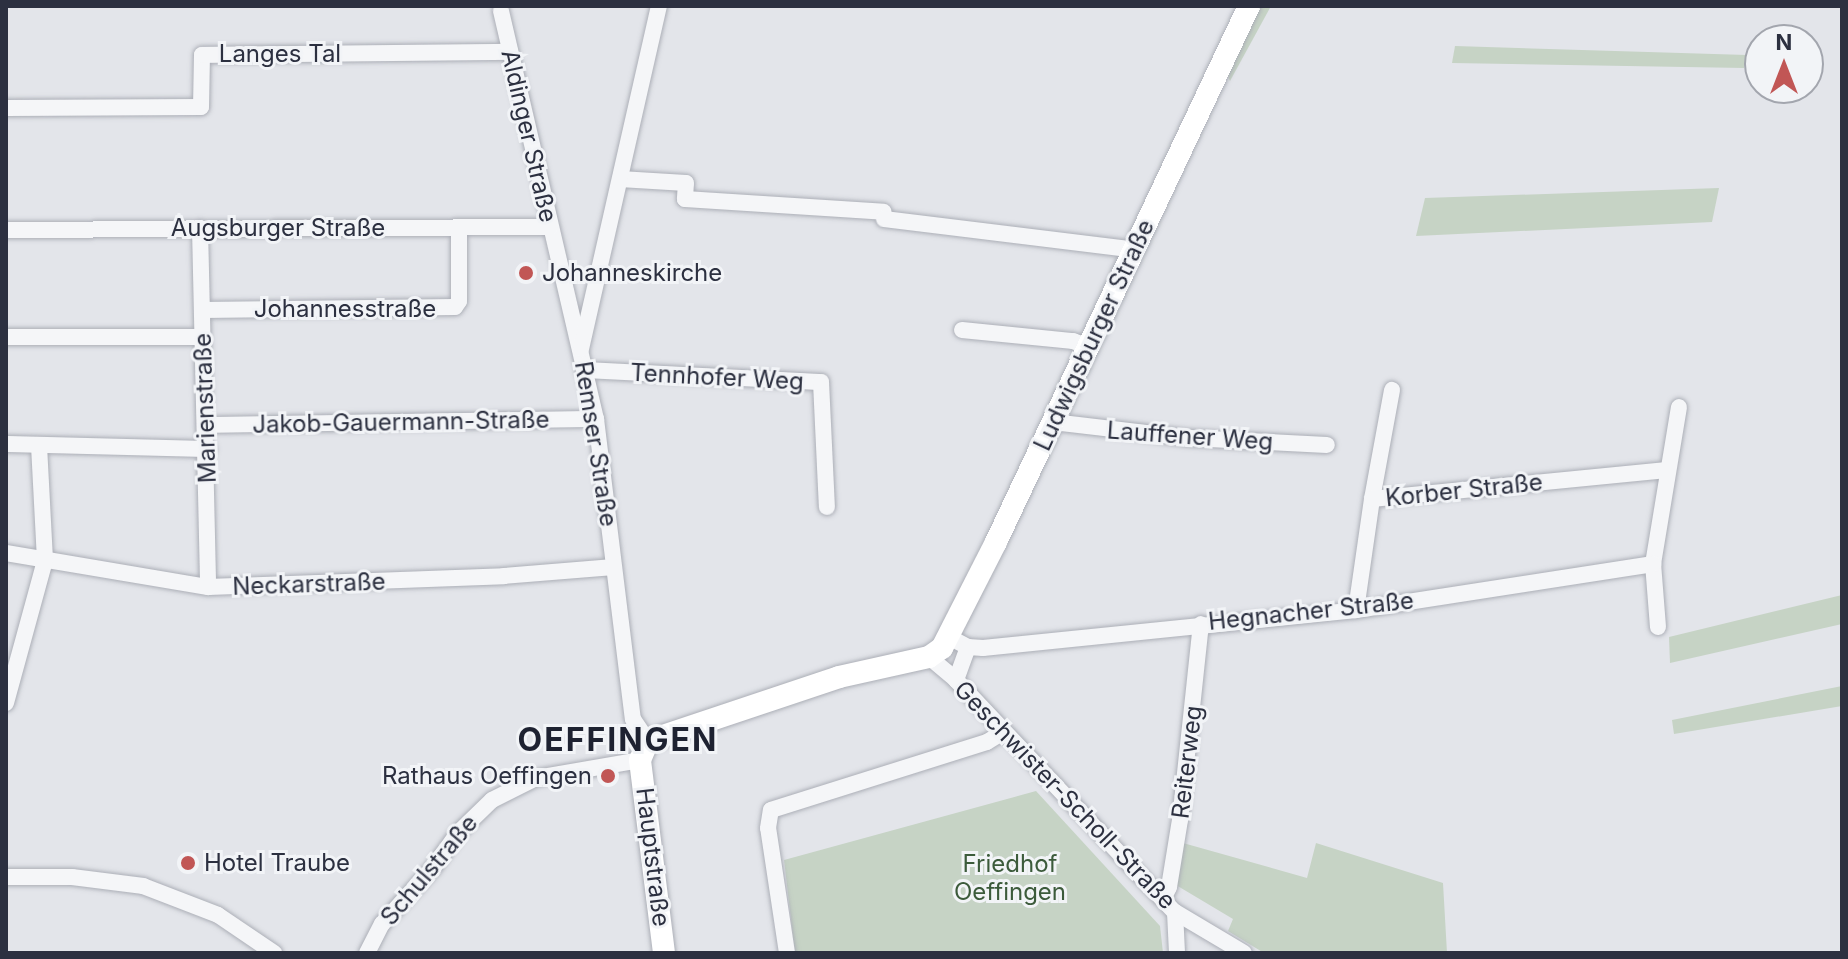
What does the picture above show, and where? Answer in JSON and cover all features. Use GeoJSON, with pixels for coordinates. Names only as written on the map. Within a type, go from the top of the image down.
{"type":"FeatureCollection","features":[{"type":"Feature","properties":{"kind":"street","name":"Remser Straße"},"geometry":{"type":"LineString","coordinates":[[644,750],[633,719],[596,419],[582,363],[659,6]]}},
{"type":"Feature","properties":{"kind":"street","name":"Ludwigsburger Straße"},"geometry":{"type":"LineString","coordinates":[[929,657],[959,642],[1053,422],[1249,6]]}},
{"type":"Feature","properties":{"kind":"street","name":"Aldinger Straße"},"geometry":{"type":"LineString","coordinates":[[501,11],[582,363]]}},
{"type":"Feature","properties":{"kind":"street","name":"Langes Tal"},"geometry":{"type":"LineString","coordinates":[[6,108],[201,107],[202,55],[510,52]]}},
{"type":"Feature","properties":{"kind":"street"},"geometry":{"type":"LineString","coordinates":[[620,179],[686,183],[685,199],[884,216],[1135,250]]}},
{"type":"Feature","properties":{"kind":"street","name":"Johannesstraße"},"geometry":{"type":"LineString","coordinates":[[202,310],[455,307],[459,301],[459,227]]}},
{"type":"Feature","properties":{"kind":"street","name":"Augsburger Straße"},"geometry":{"type":"LineString","coordinates":[[6,230],[550,227]]}},
{"type":"Feature","properties":{"kind":"street","name":"Marienstraße"},"geometry":{"type":"LineString","coordinates":[[200,228],[208,449],[208,587]]}},
{"type":"Feature","properties":{"kind":"street"},"geometry":{"type":"LineString","coordinates":[[962,330],[1073,341],[1089,347]]}},
{"type":"Feature","properties":{"kind":"street"},"geometry":{"type":"LineString","coordinates":[[6,337],[202,337]]}},
{"type":"Feature","properties":{"kind":"street","name":"Tennhofer Weg"},"geometry":{"type":"LineString","coordinates":[[582,363],[821,382],[827,507]]}},
{"type":"Feature","properties":{"kind":"street"},"geometry":{"type":"LineString","coordinates":[[1372,499],[1392,390]]}},
{"type":"Feature","properties":{"kind":"street"},"geometry":{"type":"LineString","coordinates":[[1658,627],[1653,564],[1679,407]]}},
{"type":"Feature","properties":{"kind":"street","name":"Jakob-Gauermann-Straße"},"geometry":{"type":"LineString","coordinates":[[206,425],[596,419]]}},
{"type":"Feature","properties":{"kind":"street","name":"Lauffener Weg"},"geometry":{"type":"LineString","coordinates":[[1053,422],[1190,438],[1327,445]]}},
{"type":"Feature","properties":{"kind":"street"},"geometry":{"type":"LineString","coordinates":[[6,444],[208,449]]}},
{"type":"Feature","properties":{"kind":"street"},"geometry":{"type":"LineString","coordinates":[[6,703],[45,560],[39,447]]}},
{"type":"Feature","properties":{"kind":"street","name":"Korber Straße"},"geometry":{"type":"LineString","coordinates":[[1356,610],[1372,499],[1667,470]]}},
{"type":"Feature","properties":{"kind":"street","name":"Neckarstraße"},"geometry":{"type":"LineString","coordinates":[[6,553],[208,587],[458,578],[614,567]]}},
{"type":"Feature","properties":{"kind":"street","name":"Hegnacher Straße"},"geometry":{"type":"LineString","coordinates":[[959,642],[1356,610],[1653,564]]}},
{"type":"Feature","properties":{"kind":"street","name":"Reiterweg"},"geometry":{"type":"LineString","coordinates":[[1163,899],[1169,887],[1180,820],[1201,624]]}},
{"type":"Feature","properties":{"kind":"street"},"geometry":{"type":"LineString","coordinates":[[956,680],[959,642]]}},
{"type":"Feature","properties":{"kind":"street"},"geometry":{"type":"LineString","coordinates":[[644,750],[839,677],[929,657]]}},
{"type":"Feature","properties":{"kind":"street","name":"Geschwister-Scholl-Straße"},"geometry":{"type":"LineString","coordinates":[[929,657],[956,680],[1175,912],[1244,953]]}},
{"type":"Feature","properties":{"kind":"street"},"geometry":{"type":"LineString","coordinates":[[787,953],[768,828],[771,810],[987,742],[1003,732]]}},
{"type":"Feature","properties":{"kind":"street","name":"Schulstraße"},"geometry":{"type":"LineString","coordinates":[[367,953],[382,924],[433,868],[458,833],[492,800],[536,778],[644,750]]}},
{"type":"Feature","properties":{"kind":"street","name":"Hauptstraße"},"geometry":{"type":"LineString","coordinates":[[644,750],[664,953]]}},
{"type":"Feature","properties":{"kind":"street"},"geometry":{"type":"LineString","coordinates":[[6,877],[72,877],[143,886],[218,915],[274,953]]}},
{"type":"Feature","properties":{"kind":"street"},"geometry":{"type":"LineString","coordinates":[[1175,912],[1177,953]]}},
{"type":"Feature","properties":{"kind":"green space"},"geometry":{"type":"Polygon","coordinates":[[[1261,6],[1271,6],[1230,81],[1226,72],[1261,6]]]}},
{"type":"Feature","properties":{"kind":"green space"},"geometry":{"type":"Polygon","coordinates":[[[1455,46],[1744,55],[1744,68],[1452,63],[1455,46]]]}},
{"type":"Feature","properties":{"kind":"green space"},"geometry":{"type":"Polygon","coordinates":[[[1719,188],[1712,222],[1416,236],[1425,198],[1719,188]]]}},
{"type":"Feature","properties":{"kind":"green space"},"geometry":{"type":"Polygon","coordinates":[[[1842,595],[1842,624],[1670,663],[1669,637],[1842,595]]]}},
{"type":"Feature","properties":{"kind":"green space"},"geometry":{"type":"Polygon","coordinates":[[[1842,686],[1842,706],[1674,734],[1672,720],[1842,686]]]}},
{"type":"Feature","properties":{"kind":"green space","name":"Friedhof Oeffingen"},"geometry":{"type":"Polygon","coordinates":[[[1036,791],[1160,926],[1163,953],[795,953],[784,860],[1036,791]]]}},
{"type":"Feature","properties":{"kind":"green space"},"geometry":{"type":"Polygon","coordinates":[[[1183,843],[1307,878],[1316,843],[1443,883],[1447,953],[1264,953],[1228,931],[1233,919],[1176,885],[1183,843]]]}},
{"type":"Feature","properties":{"kind":"place","name":"Johanneskirche"},"geometry":{"type":"Point","coordinates":[526,273]}},
{"type":"Feature","properties":{"kind":"place","name":"Rathaus Oeffingen"},"geometry":{"type":"Point","coordinates":[608,776]}},
{"type":"Feature","properties":{"kind":"place","name":"Hotel Traube"},"geometry":{"type":"Point","coordinates":[188,863]}},
{"type":"Feature","properties":{"kind":"district","name":"OEFFINGEN"},"geometry":{"type":"Point","coordinates":[618,740]}}]}
